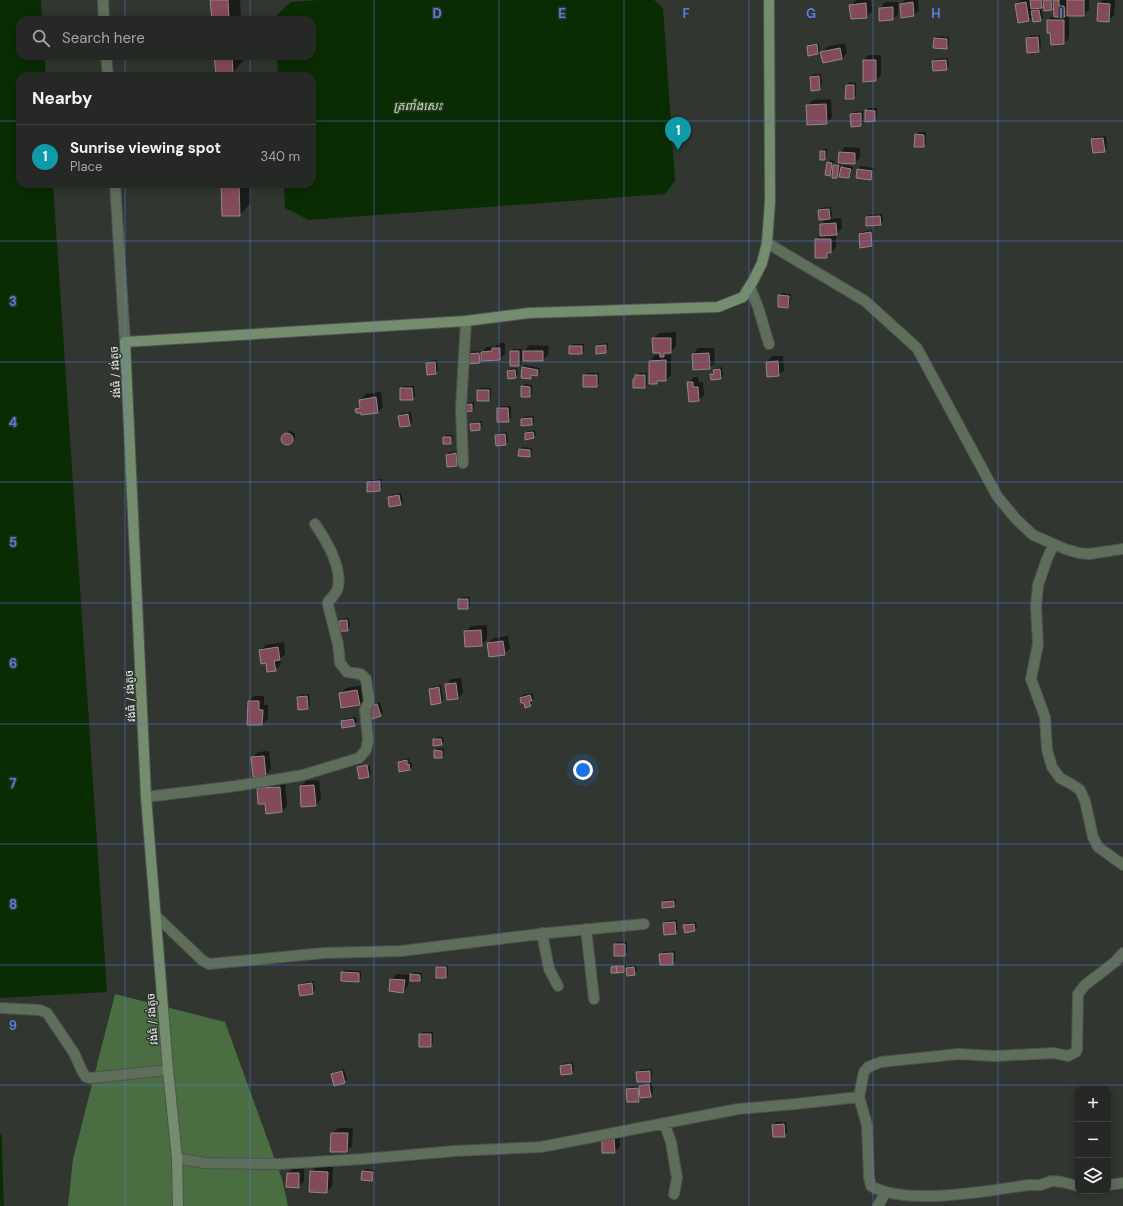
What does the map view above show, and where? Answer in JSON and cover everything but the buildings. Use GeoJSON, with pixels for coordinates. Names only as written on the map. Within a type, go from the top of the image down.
{"type":"FeatureCollection","features":[{"type":"Feature","properties":{"kind":"main road"},"geometry":{"type":"LineString","coordinates":[[125,342],[466,321],[529,313],[718,307],[743,297],[750,287],[762,263],[767,243],[770,201],[769,0]]}},
{"type":"Feature","properties":{"kind":"main road","name":"វង់ធំ / វង់តូច"},"geometry":{"type":"LineString","coordinates":[[125,342],[146,797],[157,917],[168,1070],[177,1158],[178,1206]]}},
{"type":"Feature","properties":{"kind":"street"},"geometry":{"type":"LineString","coordinates":[[103,0],[104,16]]}},
{"type":"Feature","properties":{"kind":"street"},"geometry":{"type":"LineString","coordinates":[[106,60],[108,72]]}},
{"type":"Feature","properties":{"kind":"street","name":"វង់ធំ / វង់តូច"},"geometry":{"type":"LineString","coordinates":[[115,188],[125,342]]}},
{"type":"Feature","properties":{"kind":"street"},"geometry":{"type":"LineString","coordinates":[[767,243],[865,301],[917,348],[997,496],[1016,519],[1033,535],[1065,549],[1079,553],[1089,554],[1123,549]]}},
{"type":"Feature","properties":{"kind":"street"},"geometry":{"type":"LineString","coordinates":[[750,287],[758,307],[769,344]]}},
{"type":"Feature","properties":{"kind":"street"},"geometry":{"type":"LineString","coordinates":[[463,463],[461,408],[466,321]]}},
{"type":"Feature","properties":{"kind":"street"},"geometry":{"type":"LineString","coordinates":[[146,797],[236,786],[303,775],[359,758],[366,750],[368,740],[365,710],[369,702],[366,679],[361,674],[347,672],[340,663],[338,644],[328,605],[328,602],[334,596],[339,586],[337,567],[324,538],[315,524]]}},
{"type":"Feature","properties":{"kind":"street"},"geometry":{"type":"LineString","coordinates":[[1054,544],[1038,585],[1036,607],[1038,644],[1031,678],[1045,717],[1047,750],[1052,767],[1060,778],[1074,784],[1080,790],[1087,806],[1093,837],[1098,847],[1123,865]]}},
{"type":"Feature","properties":{"kind":"street"},"geometry":{"type":"LineString","coordinates":[[157,917],[202,960],[209,964],[324,952],[401,951],[586,929],[644,924]]}},
{"type":"Feature","properties":{"kind":"street"},"geometry":{"type":"LineString","coordinates":[[586,929],[594,999]]}},
{"type":"Feature","properties":{"kind":"street"},"geometry":{"type":"LineString","coordinates":[[542,934],[549,969],[558,986]]}},
{"type":"Feature","properties":{"kind":"street"},"geometry":{"type":"LineString","coordinates":[[1075,1185],[1052,1181],[1040,1186],[1028,1185],[948,1196],[905,1196],[886,1193],[871,1186],[869,1177],[867,1125],[859,1097],[864,1072],[868,1067],[881,1062],[958,1054],[1002,1056],[1032,1053],[1054,1053],[1068,1056],[1072,1055],[1077,1049],[1078,994],[1085,985],[1123,953]]}},
{"type":"Feature","properties":{"kind":"street"},"geometry":{"type":"LineString","coordinates":[[0,1008],[40,1010],[48,1013],[74,1053],[86,1077],[91,1078],[168,1070]]}},
{"type":"Feature","properties":{"kind":"street"},"geometry":{"type":"LineString","coordinates":[[177,1158],[204,1163],[264,1164],[363,1159],[455,1151],[540,1147],[738,1109],[859,1097]]}},
{"type":"Feature","properties":{"kind":"street"},"geometry":{"type":"LineString","coordinates":[[664,1124],[671,1142],[677,1178],[674,1194]]}},
{"type":"Feature","properties":{"kind":"street"},"geometry":{"type":"LineString","coordinates":[[1111,1185],[1123,1183]]}},
{"type":"Feature","properties":{"kind":"street"},"geometry":{"type":"LineString","coordinates":[[878,1206],[886,1193]]}},
{"type":"Feature","properties":{"kind":"shaded area"},"geometry":{"type":"Polygon","coordinates":[[[115,994],[225,1022],[282,1179],[288,1206],[68,1206],[73,1159],[115,994]]]}},
{"type":"Feature","properties":{"kind":"water"},"geometry":{"type":"Polygon","coordinates":[[[0,0],[41,0],[42,16],[16,16],[16,60],[44,60],[46,72],[16,72],[16,188],[53,188],[107,992],[0,998],[0,0]]]}},
{"type":"Feature","properties":{"kind":"water","name":"ត្រពាំងសេះ"},"geometry":{"type":"Polygon","coordinates":[[[320,0],[654,0],[663,8],[675,181],[665,194],[309,220],[285,208],[284,188],[316,188],[316,72],[278,72],[277,60],[316,60],[316,16],[276,16],[291,2],[320,0]]]}},
{"type":"Feature","properties":{"kind":"waterway"},"geometry":{"type":"LineString","coordinates":[[0,1136],[2,1206]]}},
{"type":"Feature","properties":{"kind":"place","name":"Sunrise viewing spot"},"geometry":{"type":"Point","coordinates":[678,150]}}]}
